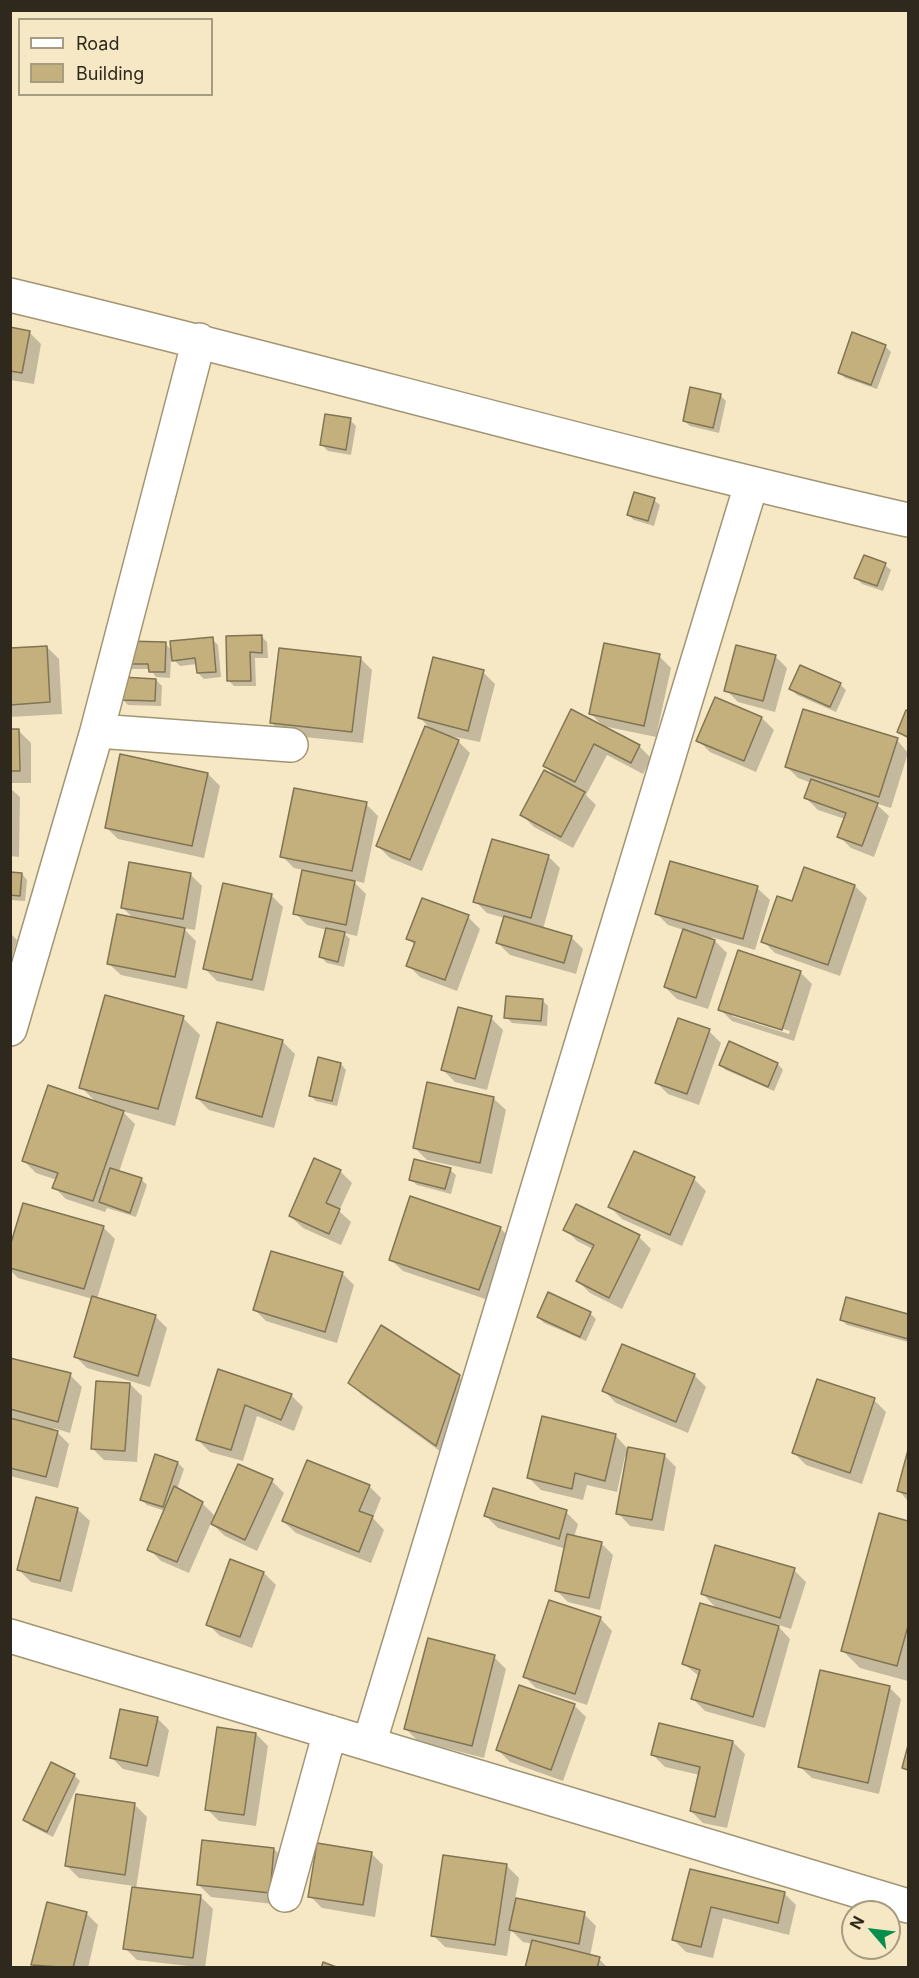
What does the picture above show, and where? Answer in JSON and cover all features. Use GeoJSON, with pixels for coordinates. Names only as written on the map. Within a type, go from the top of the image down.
{"type":"FeatureCollection","features":[{"type":"Feature","properties":{"kind":"street"},"geometry":{"type":"LineString","coordinates":[[10,295],[199,340],[752,484],[909,520]]}},
{"type":"Feature","properties":{"kind":"street"},"geometry":{"type":"LineString","coordinates":[[10,1029],[97,731],[199,340]]}},
{"type":"Feature","properties":{"kind":"street"},"geometry":{"type":"LineString","coordinates":[[369,1744],[752,484]]}},
{"type":"Feature","properties":{"kind":"street"},"geometry":{"type":"LineString","coordinates":[[97,731],[291,745]]}},
{"type":"Feature","properties":{"kind":"street"},"geometry":{"type":"LineString","coordinates":[[10,1636],[909,1906]]}},
{"type":"Feature","properties":{"kind":"street"},"geometry":{"type":"LineString","coordinates":[[285,1895],[330,1732]]}},
{"type":"Feature","properties":{"kind":"building"},"geometry":{"type":"Polygon","coordinates":[[[10,327],[30,331],[22,373],[10,371],[10,327]]]}},
{"type":"Feature","properties":{"kind":"building"},"geometry":{"type":"Polygon","coordinates":[[[852,332],[886,345],[871,385],[838,373],[852,332]]]}},
{"type":"Feature","properties":{"kind":"building"},"geometry":{"type":"Polygon","coordinates":[[[690,387],[721,394],[713,428],[683,421],[690,387]]]}},
{"type":"Feature","properties":{"kind":"building"},"geometry":{"type":"Polygon","coordinates":[[[325,414],[351,418],[346,450],[320,445],[325,414]]]}},
{"type":"Feature","properties":{"kind":"building"},"geometry":{"type":"Polygon","coordinates":[[[634,492],[655,498],[648,521],[627,515],[634,492]]]}},
{"type":"Feature","properties":{"kind":"building"},"geometry":{"type":"Polygon","coordinates":[[[864,555],[886,563],[877,586],[854,578],[864,555]]]}},
{"type":"Feature","properties":{"kind":"building"},"geometry":{"type":"Polygon","coordinates":[[[262,635],[262,653],[250,652],[251,681],[227,681],[226,636],[262,635]]]}},
{"type":"Feature","properties":{"kind":"building"},"geometry":{"type":"Polygon","coordinates":[[[213,637],[216,672],[197,673],[195,658],[172,661],[170,641],[213,637]]]}},
{"type":"Feature","properties":{"kind":"building"},"geometry":{"type":"Polygon","coordinates":[[[125,641],[166,642],[165,672],[149,672],[148,664],[125,664],[125,641]]]}},
{"type":"Feature","properties":{"kind":"building"},"geometry":{"type":"Polygon","coordinates":[[[604,643],[660,654],[644,726],[589,714],[604,643]]]}},
{"type":"Feature","properties":{"kind":"building"},"geometry":{"type":"Polygon","coordinates":[[[736,645],[776,655],[763,701],[724,691],[736,645]]]}},
{"type":"Feature","properties":{"kind":"building"},"geometry":{"type":"Polygon","coordinates":[[[47,646],[50,702],[10,705],[10,648],[47,646]]]}},
{"type":"Feature","properties":{"kind":"building"},"geometry":{"type":"Polygon","coordinates":[[[279,648],[361,657],[352,732],[270,723],[279,648]]]}},
{"type":"Feature","properties":{"kind":"building"},"geometry":{"type":"Polygon","coordinates":[[[433,657],[484,670],[468,731],[418,718],[433,657]]]}},
{"type":"Feature","properties":{"kind":"building"},"geometry":{"type":"Polygon","coordinates":[[[800,665],[841,683],[830,707],[789,689],[800,665]]]}},
{"type":"Feature","properties":{"kind":"building"},"geometry":{"type":"Polygon","coordinates":[[[122,677],[156,679],[155,701],[120,700],[122,677]]]}},
{"type":"Feature","properties":{"kind":"building"},"geometry":{"type":"Polygon","coordinates":[[[715,697],[762,717],[744,761],[696,741],[715,697]]]}},
{"type":"Feature","properties":{"kind":"building"},"geometry":{"type":"Polygon","coordinates":[[[571,709],[640,745],[631,763],[594,744],[575,782],[543,766],[571,709]]]}},
{"type":"Feature","properties":{"kind":"building"},"geometry":{"type":"Polygon","coordinates":[[[803,709],[898,738],[879,797],[785,767],[803,709]]]}},
{"type":"Feature","properties":{"kind":"building"},"geometry":{"type":"Polygon","coordinates":[[[906,710],[908,711],[908,737],[897,732],[906,710]]]}},
{"type":"Feature","properties":{"kind":"building"},"geometry":{"type":"Polygon","coordinates":[[[425,726],[459,740],[410,860],[376,846],[425,726]]]}},
{"type":"Feature","properties":{"kind":"building"},"geometry":{"type":"Polygon","coordinates":[[[10,729],[19,729],[20,771],[10,771],[10,729]]]}},
{"type":"Feature","properties":{"kind":"building"},"geometry":{"type":"Polygon","coordinates":[[[120,754],[208,773],[192,846],[105,828],[120,754]]]}},
{"type":"Feature","properties":{"kind":"building"},"geometry":{"type":"Polygon","coordinates":[[[544,770],[585,792],[561,837],[520,815],[544,770]]]}},
{"type":"Feature","properties":{"kind":"building"},"geometry":{"type":"Polygon","coordinates":[[[811,779],[878,803],[862,846],[837,837],[846,813],[804,798],[811,779]]]}},
{"type":"Feature","properties":{"kind":"building"},"geometry":{"type":"Polygon","coordinates":[[[294,788],[367,802],[352,871],[280,857],[294,788]]]}},
{"type":"Feature","properties":{"kind":"building"},"geometry":{"type":"Polygon","coordinates":[[[492,839],[549,855],[531,918],[473,902],[492,839]]]}},
{"type":"Feature","properties":{"kind":"building"},"geometry":{"type":"Polygon","coordinates":[[[670,861],[758,886],[743,939],[655,914],[670,861]]]}},
{"type":"Feature","properties":{"kind":"building"},"geometry":{"type":"Polygon","coordinates":[[[129,862],[191,873],[183,919],[121,908],[129,862]]]}},
{"type":"Feature","properties":{"kind":"building"},"geometry":{"type":"Polygon","coordinates":[[[804,867],[855,885],[828,965],[761,942],[777,896],[792,901],[804,867]]]}},
{"type":"Feature","properties":{"kind":"building"},"geometry":{"type":"Polygon","coordinates":[[[302,870],[355,881],[346,925],[293,914],[302,870]]]}},
{"type":"Feature","properties":{"kind":"building"},"geometry":{"type":"Polygon","coordinates":[[[10,872],[22,873],[20,896],[10,895],[10,872]]]}},
{"type":"Feature","properties":{"kind":"building"},"geometry":{"type":"Polygon","coordinates":[[[223,883],[272,894],[252,980],[203,969],[223,883]]]}},
{"type":"Feature","properties":{"kind":"building"},"geometry":{"type":"Polygon","coordinates":[[[422,898],[469,915],[445,980],[406,966],[415,942],[406,939],[422,898]]]}},
{"type":"Feature","properties":{"kind":"building"},"geometry":{"type":"Polygon","coordinates":[[[117,914],[185,928],[175,977],[107,964],[117,914]]]}},
{"type":"Feature","properties":{"kind":"building"},"geometry":{"type":"Polygon","coordinates":[[[504,916],[572,936],[564,963],[496,943],[504,916]]]}},
{"type":"Feature","properties":{"kind":"building"},"geometry":{"type":"Polygon","coordinates":[[[326,928],[345,932],[338,962],[319,957],[326,928]]]}},
{"type":"Feature","properties":{"kind":"building"},"geometry":{"type":"Polygon","coordinates":[[[683,929],[715,940],[696,998],[664,987],[683,929]]]}},
{"type":"Feature","properties":{"kind":"building"},"geometry":{"type":"Polygon","coordinates":[[[738,950],[801,971],[782,1030],[718,1010],[738,950]]]}},
{"type":"Feature","properties":{"kind":"building"},"geometry":{"type":"Polygon","coordinates":[[[105,995],[184,1016],[158,1109],[79,1088],[105,995]]]}},
{"type":"Feature","properties":{"kind":"building"},"geometry":{"type":"Polygon","coordinates":[[[506,996],[543,999],[541,1021],[504,1018],[506,996]]]}},
{"type":"Feature","properties":{"kind":"building"},"geometry":{"type":"Polygon","coordinates":[[[458,1007],[492,1016],[475,1079],[441,1070],[458,1007]]]}},
{"type":"Feature","properties":{"kind":"building"},"geometry":{"type":"Polygon","coordinates":[[[678,1018],[710,1029],[687,1094],[655,1083],[678,1018]]]}},
{"type":"Feature","properties":{"kind":"building"},"geometry":{"type":"Polygon","coordinates":[[[217,1022],[283,1040],[262,1117],[196,1098],[217,1022]]]}},
{"type":"Feature","properties":{"kind":"building"},"geometry":{"type":"Polygon","coordinates":[[[729,1041],[778,1063],[768,1087],[719,1065],[729,1041]]]}},
{"type":"Feature","properties":{"kind":"building"},"geometry":{"type":"Polygon","coordinates":[[[318,1057],[341,1063],[332,1101],[309,1096],[318,1057]]]}},
{"type":"Feature","properties":{"kind":"building"},"geometry":{"type":"Polygon","coordinates":[[[427,1082],[494,1097],[480,1163],[413,1148],[427,1082]]]}},
{"type":"Feature","properties":{"kind":"building"},"geometry":{"type":"Polygon","coordinates":[[[48,1085],[124,1111],[93,1201],[52,1188],[58,1173],[22,1161],[48,1085]]]}},
{"type":"Feature","properties":{"kind":"building"},"geometry":{"type":"Polygon","coordinates":[[[634,1151],[695,1177],[670,1235],[608,1207],[634,1151]]]}},
{"type":"Feature","properties":{"kind":"building"},"geometry":{"type":"Polygon","coordinates":[[[314,1158],[341,1170],[326,1203],[340,1209],[329,1234],[289,1216],[314,1158]]]}},
{"type":"Feature","properties":{"kind":"building"},"geometry":{"type":"Polygon","coordinates":[[[414,1159],[451,1168],[445,1189],[409,1180],[414,1159]]]}},
{"type":"Feature","properties":{"kind":"building"},"geometry":{"type":"Polygon","coordinates":[[[110,1168],[142,1178],[130,1213],[99,1202],[110,1168]]]}},
{"type":"Feature","properties":{"kind":"building"},"geometry":{"type":"Polygon","coordinates":[[[410,1196],[501,1227],[479,1290],[389,1260],[410,1196]]]}},
{"type":"Feature","properties":{"kind":"building"},"geometry":{"type":"Polygon","coordinates":[[[23,1203],[104,1226],[84,1289],[10,1268],[10,1246],[23,1203]]]}},
{"type":"Feature","properties":{"kind":"building"},"geometry":{"type":"Polygon","coordinates":[[[576,1204],[640,1235],[609,1298],[576,1281],[594,1245],[563,1230],[576,1204]]]}},
{"type":"Feature","properties":{"kind":"building"},"geometry":{"type":"Polygon","coordinates":[[[271,1251],[343,1272],[325,1332],[253,1310],[271,1251]]]}},
{"type":"Feature","properties":{"kind":"building"},"geometry":{"type":"Polygon","coordinates":[[[548,1292],[591,1312],[580,1337],[537,1317],[548,1292]]]}},
{"type":"Feature","properties":{"kind":"building"},"geometry":{"type":"Polygon","coordinates":[[[92,1296],[156,1315],[138,1376],[74,1357],[92,1296]]]}},
{"type":"Feature","properties":{"kind":"building"},"geometry":{"type":"Polygon","coordinates":[[[846,1297],[908,1314],[908,1339],[840,1320],[846,1297]]]}},
{"type":"Feature","properties":{"kind":"building"},"geometry":{"type":"Polygon","coordinates":[[[381,1325],[460,1375],[436,1446],[348,1383],[381,1325]]]}},
{"type":"Feature","properties":{"kind":"building"},"geometry":{"type":"Polygon","coordinates":[[[622,1344],[695,1374],[676,1422],[602,1391],[622,1344]]]}},
{"type":"Feature","properties":{"kind":"building"},"geometry":{"type":"Polygon","coordinates":[[[10,1358],[71,1373],[58,1422],[10,1409],[10,1358]]]}},
{"type":"Feature","properties":{"kind":"building"},"geometry":{"type":"Polygon","coordinates":[[[218,1369],[292,1394],[281,1420],[245,1405],[231,1450],[196,1440],[218,1369]]]}},
{"type":"Feature","properties":{"kind":"building"},"geometry":{"type":"Polygon","coordinates":[[[817,1379],[875,1398],[850,1473],[792,1453],[817,1379]]]}},
{"type":"Feature","properties":{"kind":"building"},"geometry":{"type":"Polygon","coordinates":[[[96,1381],[130,1383],[125,1451],[91,1449],[96,1381]]]}},
{"type":"Feature","properties":{"kind":"building"},"geometry":{"type":"Polygon","coordinates":[[[542,1416],[616,1434],[605,1481],[575,1473],[572,1489],[527,1478],[542,1416]]]}},
{"type":"Feature","properties":{"kind":"building"},"geometry":{"type":"Polygon","coordinates":[[[10,1418],[58,1431],[46,1477],[10,1468],[10,1418]]]}},
{"type":"Feature","properties":{"kind":"building"},"geometry":{"type":"Polygon","coordinates":[[[628,1447],[665,1454],[652,1520],[616,1514],[628,1447]]]}},
{"type":"Feature","properties":{"kind":"building"},"geometry":{"type":"Polygon","coordinates":[[[908,1450],[908,1494],[897,1491],[908,1450]]]}},
{"type":"Feature","properties":{"kind":"building"},"geometry":{"type":"Polygon","coordinates":[[[155,1454],[178,1462],[163,1507],[140,1500],[155,1454]]]}},
{"type":"Feature","properties":{"kind":"building"},"geometry":{"type":"Polygon","coordinates":[[[307,1460],[370,1485],[359,1511],[373,1516],[359,1552],[282,1521],[307,1460]]]}},
{"type":"Feature","properties":{"kind":"building"},"geometry":{"type":"Polygon","coordinates":[[[238,1464],[273,1479],[245,1540],[211,1524],[238,1464]]]}},
{"type":"Feature","properties":{"kind":"building"},"geometry":{"type":"Polygon","coordinates":[[[174,1486],[203,1502],[177,1562],[147,1550],[174,1486]]]}},
{"type":"Feature","properties":{"kind":"building"},"geometry":{"type":"Polygon","coordinates":[[[493,1488],[567,1510],[559,1539],[484,1516],[493,1488]]]}},
{"type":"Feature","properties":{"kind":"building"},"geometry":{"type":"Polygon","coordinates":[[[36,1497],[78,1508],[60,1581],[17,1570],[36,1497]]]}},
{"type":"Feature","properties":{"kind":"building"},"geometry":{"type":"Polygon","coordinates":[[[879,1513],[908,1521],[908,1626],[897,1666],[841,1651],[879,1513]]]}},
{"type":"Feature","properties":{"kind":"building"},"geometry":{"type":"Polygon","coordinates":[[[567,1534],[602,1542],[589,1598],[555,1591],[567,1534]]]}},
{"type":"Feature","properties":{"kind":"building"},"geometry":{"type":"Polygon","coordinates":[[[715,1545],[795,1568],[780,1618],[701,1594],[715,1545]]]}},
{"type":"Feature","properties":{"kind":"building"},"geometry":{"type":"Polygon","coordinates":[[[230,1559],[264,1572],[240,1637],[206,1625],[230,1559]]]}},
{"type":"Feature","properties":{"kind":"building"},"geometry":{"type":"Polygon","coordinates":[[[549,1600],[601,1617],[575,1694],[523,1677],[549,1600]]]}},
{"type":"Feature","properties":{"kind":"building"},"geometry":{"type":"Polygon","coordinates":[[[700,1603],[779,1626],[753,1717],[691,1699],[700,1670],[682,1664],[700,1603]]]}},
{"type":"Feature","properties":{"kind":"building"},"geometry":{"type":"Polygon","coordinates":[[[428,1638],[495,1655],[472,1746],[404,1729],[428,1638]]]}},
{"type":"Feature","properties":{"kind":"building"},"geometry":{"type":"Polygon","coordinates":[[[820,1670],[890,1686],[868,1783],[798,1767],[820,1670]]]}},
{"type":"Feature","properties":{"kind":"building"},"geometry":{"type":"Polygon","coordinates":[[[519,1685],[575,1704],[551,1770],[496,1750],[519,1685]]]}},
{"type":"Feature","properties":{"kind":"building"},"geometry":{"type":"Polygon","coordinates":[[[120,1709],[158,1717],[147,1766],[110,1758],[120,1709]]]}},
{"type":"Feature","properties":{"kind":"building"},"geometry":{"type":"Polygon","coordinates":[[[659,1723],[733,1741],[715,1817],[690,1811],[700,1767],[651,1755],[659,1723]]]}},
{"type":"Feature","properties":{"kind":"building"},"geometry":{"type":"Polygon","coordinates":[[[217,1727],[256,1733],[244,1815],[205,1810],[217,1727]]]}},
{"type":"Feature","properties":{"kind":"building"},"geometry":{"type":"Polygon","coordinates":[[[908,1745],[908,1770],[902,1768],[908,1745]]]}},
{"type":"Feature","properties":{"kind":"building"},"geometry":{"type":"Polygon","coordinates":[[[51,1762],[75,1774],[47,1832],[23,1820],[51,1762]]]}},
{"type":"Feature","properties":{"kind":"building"},"geometry":{"type":"Polygon","coordinates":[[[76,1794],[135,1803],[125,1875],[65,1866],[76,1794]]]}},
{"type":"Feature","properties":{"kind":"building"},"geometry":{"type":"Polygon","coordinates":[[[202,1840],[274,1848],[270,1893],[197,1885],[202,1840]]]}},
{"type":"Feature","properties":{"kind":"building"},"geometry":{"type":"Polygon","coordinates":[[[317,1843],[372,1852],[363,1905],[308,1897],[317,1843]]]}},
{"type":"Feature","properties":{"kind":"building"},"geometry":{"type":"Polygon","coordinates":[[[443,1855],[507,1864],[495,1945],[431,1936],[443,1855]]]}},
{"type":"Feature","properties":{"kind":"building"},"geometry":{"type":"Polygon","coordinates":[[[690,1869],[785,1892],[778,1923],[711,1907],[701,1947],[672,1940],[690,1869]]]}},
{"type":"Feature","properties":{"kind":"building"},"geometry":{"type":"Polygon","coordinates":[[[132,1887],[201,1895],[193,1958],[123,1949],[132,1887]]]}},
{"type":"Feature","properties":{"kind":"building"},"geometry":{"type":"Polygon","coordinates":[[[516,1898],[585,1912],[579,1944],[509,1930],[516,1898]]]}},
{"type":"Feature","properties":{"kind":"building"},"geometry":{"type":"Polygon","coordinates":[[[47,1902],[87,1912],[73,1968],[31,1965],[47,1902]]]}},
{"type":"Feature","properties":{"kind":"building"},"geometry":{"type":"Polygon","coordinates":[[[532,1940],[600,1957],[597,1968],[525,1968],[532,1940]]]}},
{"type":"Feature","properties":{"kind":"building"},"geometry":{"type":"Polygon","coordinates":[[[323,1962],[339,1968],[321,1968],[323,1962]]]}}]}
